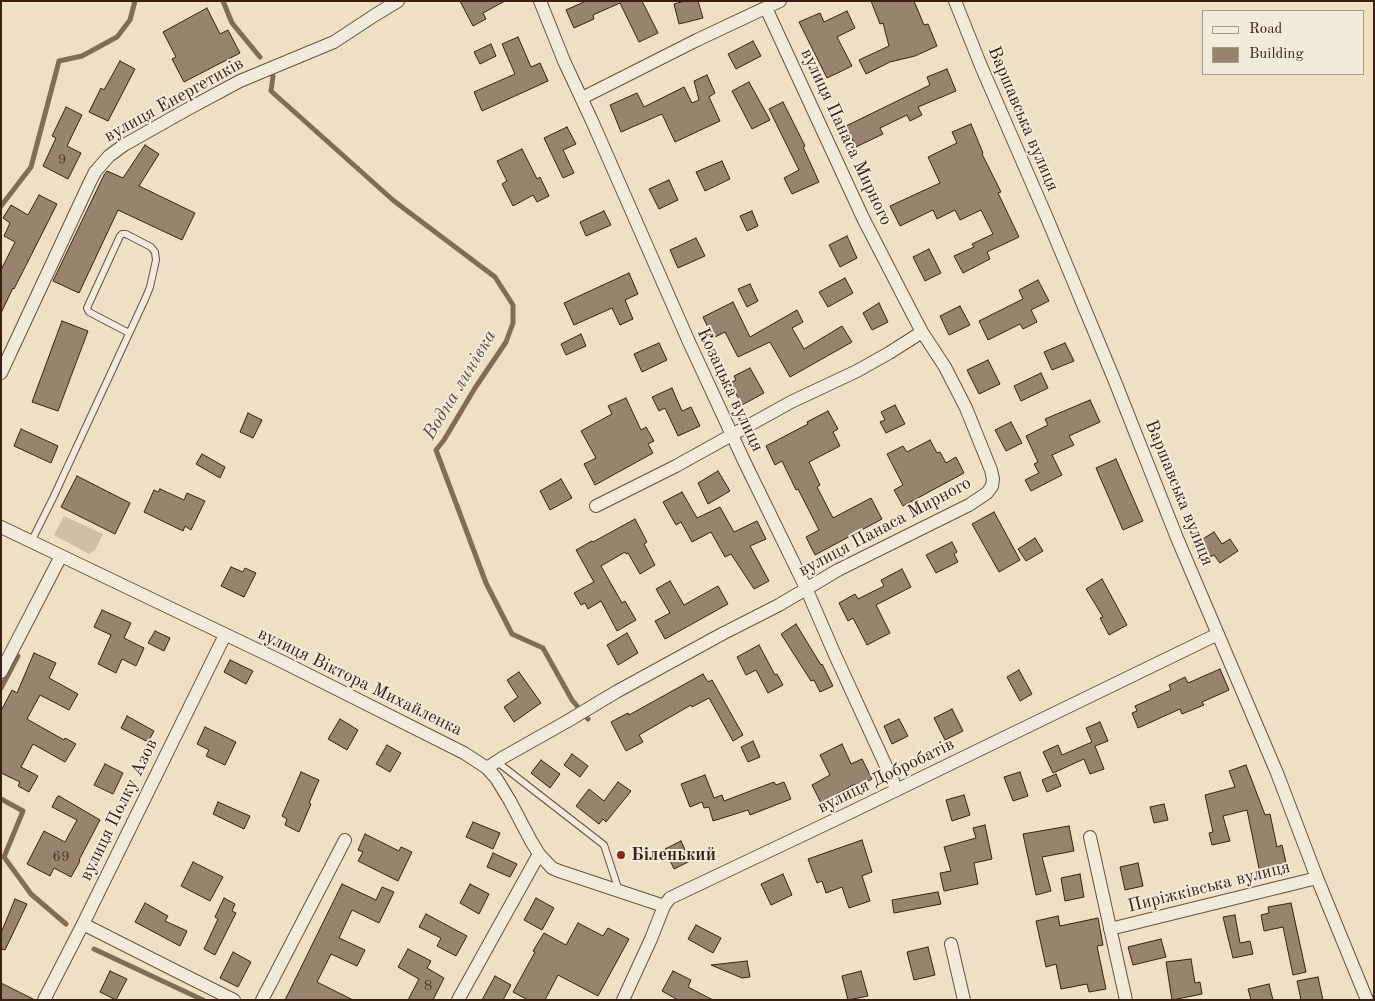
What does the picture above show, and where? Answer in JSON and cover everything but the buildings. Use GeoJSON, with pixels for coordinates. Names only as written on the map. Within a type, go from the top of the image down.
{"type":"FeatureCollection","features":[{"type":"Feature","properties":{"kind":"street","name":"вулиця Енергетиків"},"geometry":{"type":"LineString","coordinates":[[1,374],[89,184],[95,172],[109,156],[138,137],[217,93],[256,74],[325,46],[398,1]]}},
{"type":"Feature","properties":{"kind":"street","name":"Козацька вулиця"},"geometry":{"type":"LineString","coordinates":[[540,1],[564,61],[582,98],[659,276],[806,588],[897,790]]}},
{"type":"Feature","properties":{"kind":"street"},"geometry":{"type":"LineString","coordinates":[[582,98],[780,1]]}},
{"type":"Feature","properties":{"kind":"street","name":"Варшавська вулиця"},"geometry":{"type":"LineString","coordinates":[[955,1],[1277,774],[1367,1000]]}},
{"type":"Feature","properties":{"kind":"street","name":"вулиця Панаса Мирного"},"geometry":{"type":"LineString","coordinates":[[491,765],[645,676],[779,605],[838,570],[952,514],[982,497],[990,490],[993,479],[991,470],[975,430],[945,367],[922,332],[863,218],[766,8]]}},
{"type":"Feature","properties":{"kind":"street"},"geometry":{"type":"LineString","coordinates":[[596,506],[676,466],[791,402],[857,371],[922,332]]}},
{"type":"Feature","properties":{"kind":"street","name":"вулиця Віктора Михайленка"},"geometry":{"type":"LineString","coordinates":[[1,527],[285,663],[491,765],[496,778],[539,854],[552,868],[664,906]]}},
{"type":"Feature","properties":{"kind":"street"},"geometry":{"type":"LineString","coordinates":[[1,672],[61,556]]}},
{"type":"Feature","properties":{"kind":"street","name":"вулиця Добробатів"},"geometry":{"type":"LineString","coordinates":[[623,1000],[666,901],[676,894],[897,790],[1218,634]]}},
{"type":"Feature","properties":{"kind":"street","name":"вулиця Полку Азов"},"geometry":{"type":"LineString","coordinates":[[44,1000],[225,635]]}},
{"type":"Feature","properties":{"kind":"street","name":"Пиріжківська вулиця"},"geometry":{"type":"LineString","coordinates":[[1090,837],[1126,1000]]}},
{"type":"Feature","properties":{"kind":"street"},"geometry":{"type":"LineString","coordinates":[[262,1000],[344,840]]}},
{"type":"Feature","properties":{"kind":"street"},"geometry":{"type":"LineString","coordinates":[[458,1000],[539,854]]}},
{"type":"Feature","properties":{"kind":"street","name":"Пиріжківська вулиця"},"geometry":{"type":"LineString","coordinates":[[1110,929],[1317,878]]}},
{"type":"Feature","properties":{"kind":"street"},"geometry":{"type":"LineString","coordinates":[[83,924],[234,1000]]}},
{"type":"Feature","properties":{"kind":"street"},"geometry":{"type":"LineString","coordinates":[[951,944],[964,1000]]}},
{"type":"Feature","properties":{"kind":"lane"},"geometry":{"type":"LineString","coordinates":[[31,542],[53,498],[129,333],[150,287],[156,255],[151,247],[126,234],[122,234],[87,308],[89,312],[129,333]]}},
{"type":"Feature","properties":{"kind":"lane"},"geometry":{"type":"LineString","coordinates":[[491,765],[604,845],[619,891]]}},
{"type":"Feature","properties":{"kind":"shaded area"},"geometry":{"type":"Polygon","coordinates":[[[64,516],[103,534],[95,550],[89,554],[54,535],[64,516]]]}},
{"type":"Feature","properties":{"kind":"waterway","name":"Водна линівка"},"geometry":{"type":"LineString","coordinates":[[1,206],[31,167],[59,61],[82,56],[117,37],[130,20],[135,1]]}},
{"type":"Feature","properties":{"kind":"waterway","name":"Водна линівка"},"geometry":{"type":"LineString","coordinates":[[223,1],[232,23],[260,57]]}},
{"type":"Feature","properties":{"kind":"waterway","name":"Водна линівка"},"geometry":{"type":"LineString","coordinates":[[270,71],[273,76],[271,91],[394,201],[495,277],[513,305],[513,323],[506,342],[436,450],[486,583],[512,634],[543,648],[572,700],[588,719]]}},
{"type":"Feature","properties":{"kind":"waterway"},"geometry":{"type":"LineString","coordinates":[[1,688],[18,656]]}},
{"type":"Feature","properties":{"kind":"waterway","name":"Водна линівка"},"geometry":{"type":"LineString","coordinates":[[1,799],[23,811],[4,857],[31,894],[66,924]]}},
{"type":"Feature","properties":{"kind":"waterway","name":"Водна линівка"},"geometry":{"type":"LineString","coordinates":[[94,949],[203,1000]]}},
{"type":"Feature","properties":{"kind":"place","name":"Біленький"},"geometry":{"type":"Point","coordinates":[621,855]}}]}
